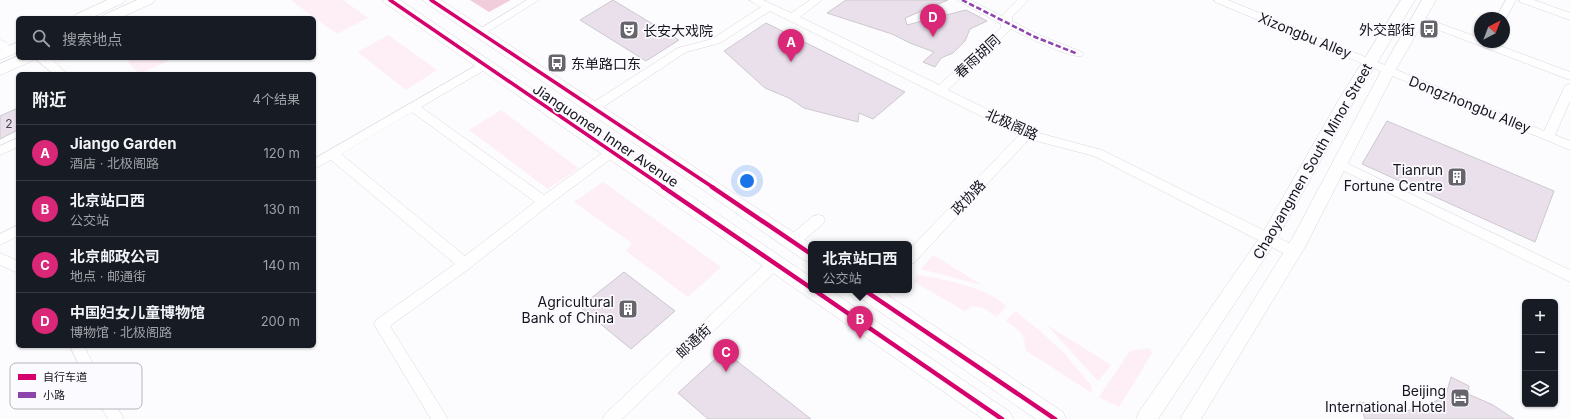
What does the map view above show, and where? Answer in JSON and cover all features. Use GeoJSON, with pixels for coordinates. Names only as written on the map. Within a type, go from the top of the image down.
{"type":"FeatureCollection","features":[{"type":"Feature","properties":{"kind":"highway","name":"Jianguomen Inner Avenue"},"geometry":{"type":"LineString","coordinates":[[390,0],[808,286]]}},
{"type":"Feature","properties":{"kind":"highway","name":"Jianguomen Inner Avenue"},"geometry":{"type":"LineString","coordinates":[[431,0],[808,252]]}},
{"type":"Feature","properties":{"kind":"highway"},"geometry":{"type":"LineString","coordinates":[[818,293],[1002,419]]}},
{"type":"Feature","properties":{"kind":"highway"},"geometry":{"type":"LineString","coordinates":[[874,293],[1055,419]]}},
{"type":"Feature","properties":{"kind":"main road"},"geometry":{"type":"LineString","coordinates":[[84,16],[118,0]]}},
{"type":"Feature","properties":{"kind":"main road"},"geometry":{"type":"LineString","coordinates":[[113,16],[148,0]]}},
{"type":"Feature","properties":{"kind":"main road","name":"Chaoyangmen South Minor Street"},"geometry":{"type":"LineString","coordinates":[[1146,419],[1268,240],[1370,62],[1408,0]]}},
{"type":"Feature","properties":{"kind":"main road","name":"Chaoyangmen South Minor Street"},"geometry":{"type":"LineString","coordinates":[[1190,419],[1294,252],[1388,71],[1429,0]]}},
{"type":"Feature","properties":{"kind":"main road"},"geometry":{"type":"LineString","coordinates":[[0,70],[22,60]]}},
{"type":"Feature","properties":{"kind":"street"},"geometry":{"type":"LineString","coordinates":[[480,32],[534,0]]}},
{"type":"Feature","properties":{"kind":"street","name":"北极阁路"},"geometry":{"type":"LineString","coordinates":[[754,0],[770,6],[1027,134],[1098,153],[1294,252]]}},
{"type":"Feature","properties":{"kind":"street"},"geometry":{"type":"LineString","coordinates":[[792,17],[817,0]]}},
{"type":"Feature","properties":{"kind":"street"},"geometry":{"type":"LineString","coordinates":[[962,0],[1007,21],[1035,37],[1078,54]]}},
{"type":"Feature","properties":{"kind":"street","name":"春雨胡同"},"geometry":{"type":"LineString","coordinates":[[941,90],[1006,29],[1007,16],[1023,0]]}},
{"type":"Feature","properties":{"kind":"street","name":"Xizongbu Alley"},"geometry":{"type":"LineString","coordinates":[[1219,0],[1370,62]]}},
{"type":"Feature","properties":{"kind":"street"},"geometry":{"type":"LineString","coordinates":[[1504,12],[1511,0]]}},
{"type":"Feature","properties":{"kind":"street"},"geometry":{"type":"LineString","coordinates":[[1524,0],[1570,17]]}},
{"type":"Feature","properties":{"kind":"street"},"geometry":{"type":"LineString","coordinates":[[593,108],[682,50],[716,42],[770,6]]}},
{"type":"Feature","properties":{"kind":"street"},"geometry":{"type":"LineString","coordinates":[[1419,19],[1474,38]]}},
{"type":"Feature","properties":{"kind":"street"},"geometry":{"type":"LineString","coordinates":[[1500,48],[1570,76]]}},
{"type":"Feature","properties":{"kind":"street"},"geometry":{"type":"LineString","coordinates":[[45,60],[59,72]]}},
{"type":"Feature","properties":{"kind":"street","name":"Dongzhongbu Alley"},"geometry":{"type":"LineString","coordinates":[[1370,62],[1388,71],[1570,146]]}},
{"type":"Feature","properties":{"kind":"street"},"geometry":{"type":"LineString","coordinates":[[316,164],[484,65]]}},
{"type":"Feature","properties":{"kind":"street"},"geometry":{"type":"LineString","coordinates":[[1548,136],[1570,88]]}},
{"type":"Feature","properties":{"kind":"street"},"geometry":{"type":"LineString","coordinates":[[413,107],[544,202]]}},
{"type":"Feature","properties":{"kind":"street","name":"政协路"},"geometry":{"type":"LineString","coordinates":[[912,257],[1027,134]]}},
{"type":"Feature","properties":{"kind":"street"},"geometry":{"type":"LineString","coordinates":[[0,151],[16,143]]}},
{"type":"Feature","properties":{"kind":"street"},"geometry":{"type":"LineString","coordinates":[[440,419],[381,324],[465,264],[544,202],[612,152]]}},
{"type":"Feature","properties":{"kind":"street"},"geometry":{"type":"LineString","coordinates":[[332,154],[465,264]]}},
{"type":"Feature","properties":{"kind":"street"},"geometry":{"type":"LineString","coordinates":[[1340,164],[1570,276]]}},
{"type":"Feature","properties":{"kind":"street"},"geometry":{"type":"LineString","coordinates":[[793,241],[818,220]]}},
{"type":"Feature","properties":{"kind":"street"},"geometry":{"type":"LineString","coordinates":[[0,240],[16,231]]}},
{"type":"Feature","properties":{"kind":"street"},"geometry":{"type":"LineString","coordinates":[[0,258],[16,267]]}},
{"type":"Feature","properties":{"kind":"street","name":"邮通街"},"geometry":{"type":"LineString","coordinates":[[611,419],[775,264]]}},
{"type":"Feature","properties":{"kind":"street"},"geometry":{"type":"LineString","coordinates":[[78,348],[86,363]]}},
{"type":"Feature","properties":{"kind":"street"},"geometry":{"type":"LineString","coordinates":[[110,409],[116,419]]}},
{"type":"Feature","properties":{"kind":"shaded area"},"geometry":{"type":"Polygon","coordinates":[[[291,0],[343,0],[368,18],[337,34],[316,18],[316,16],[313,16],[291,0]]]}},
{"type":"Feature","properties":{"kind":"shaded area"},"geometry":{"type":"Polygon","coordinates":[[[470,0],[511,0],[489,12],[470,0]]]}},
{"type":"Feature","properties":{"kind":"shaded area"},"geometry":{"type":"Polygon","coordinates":[[[388,35],[437,70],[406,90],[358,52],[388,35]]]}},
{"type":"Feature","properties":{"kind":"shaded area"},"geometry":{"type":"Polygon","coordinates":[[[132,60],[169,60],[144,72],[138,72],[128,62],[132,60]]]}},
{"type":"Feature","properties":{"kind":"shaded area"},"geometry":{"type":"Polygon","coordinates":[[[501,110],[579,168],[548,189],[469,130],[501,110]]]}},
{"type":"Feature","properties":{"kind":"shaded area"},"geometry":{"type":"Polygon","coordinates":[[[603,182],[721,267],[688,297],[626,251],[632,243],[574,202],[603,182]]]}},
{"type":"Feature","properties":{"kind":"shaded area"},"geometry":{"type":"Polygon","coordinates":[[[933,255],[982,285],[921,269],[933,255]]]}},
{"type":"Feature","properties":{"kind":"shaded area"},"geometry":{"type":"Polygon","coordinates":[[[917,275],[952,282],[976,289],[998,299],[1006,306],[997,317],[984,308],[971,306],[965,311],[914,282],[917,275]]]}},
{"type":"Feature","properties":{"kind":"shaded area"},"geometry":{"type":"Polygon","coordinates":[[[1015,311],[1063,352],[1091,385],[1092,393],[1025,350],[1023,336],[1006,321],[1015,311]]]}},
{"type":"Feature","properties":{"kind":"shaded area"},"geometry":{"type":"Polygon","coordinates":[[[1047,325],[1111,365],[1098,381],[1047,325]]]}},
{"type":"Feature","properties":{"kind":"shaded area"},"geometry":{"type":"Polygon","coordinates":[[[1149,348],[1152,353],[1119,407],[1099,397],[1130,351],[1149,348]]]}},
{"type":"Feature","properties":{"kind":"building","name":"长安大戏院"},"geometry":{"type":"Polygon","coordinates":[[[613,0],[679,40],[646,61],[580,20],[613,0]]]}},
{"type":"Feature","properties":{"kind":"building"},"geometry":{"type":"Polygon","coordinates":[[[846,0],[948,0],[905,18],[907,25],[966,10],[987,21],[970,29],[965,41],[953,53],[941,58],[935,67],[923,62],[934,52],[892,34],[827,13],[846,0]]]}},
{"type":"Feature","properties":{"kind":"building"},"geometry":{"type":"Polygon","coordinates":[[[766,23],[905,92],[873,119],[859,113],[858,122],[804,108],[789,98],[765,88],[724,51],[766,23]]]}},
{"type":"Feature","properties":{"kind":"building"},"geometry":{"type":"Polygon","coordinates":[[[16,109],[16,131],[0,139],[0,116],[16,109]]]}},
{"type":"Feature","properties":{"kind":"building","name":"Tianrun Fortune Centre"},"geometry":{"type":"Polygon","coordinates":[[[1387,121],[1554,191],[1535,242],[1362,164],[1387,121]]]}},
{"type":"Feature","properties":{"kind":"building","name":"Agricultural Bank of China"},"geometry":{"type":"Polygon","coordinates":[[[624,272],[675,311],[631,349],[580,307],[624,272]]]}},
{"type":"Feature","properties":{"kind":"building"},"geometry":{"type":"Polygon","coordinates":[[[724,351],[811,419],[708,419],[678,393],[724,351]]]}},
{"type":"Feature","properties":{"kind":"building","name":"Beijing International Hotel"},"geometry":{"type":"Polygon","coordinates":[[[1451,377],[1469,386],[1468,394],[1493,405],[1514,419],[1365,419],[1359,402],[1406,411],[1429,405],[1446,395],[1451,377]]]}},
{"type":"Feature","properties":{"kind":"marked path"},"geometry":{"type":"LineString","coordinates":[[962,0],[1035,37],[1078,54]]}},
{"type":"Feature","properties":{"kind":"cycle path"},"geometry":{"type":"LineString","coordinates":[[390,0],[808,286]]}},
{"type":"Feature","properties":{"kind":"cycle path"},"geometry":{"type":"LineString","coordinates":[[431,0],[808,252]]}},
{"type":"Feature","properties":{"kind":"cycle path"},"geometry":{"type":"LineString","coordinates":[[818,293],[1002,419]]}},
{"type":"Feature","properties":{"kind":"cycle path"},"geometry":{"type":"LineString","coordinates":[[868,293],[1055,419]]}},
{"type":"Feature","properties":{"kind":"place","name":"外交部街"},"geometry":{"type":"Point","coordinates":[1429,29]}},
{"type":"Feature","properties":{"kind":"place","name":"长安大戏院"},"geometry":{"type":"Point","coordinates":[629,30]}},
{"type":"Feature","properties":{"kind":"place","name":"中国妇女儿童博物馆"},"geometry":{"type":"Point","coordinates":[933,37]}},
{"type":"Feature","properties":{"kind":"place","name":"Jiango Garden"},"geometry":{"type":"Point","coordinates":[791,62]}},
{"type":"Feature","properties":{"kind":"place","name":"东单路口东"},"geometry":{"type":"Point","coordinates":[557,63]}},
{"type":"Feature","properties":{"kind":"place","name":"Tianrun Fortune Centre"},"geometry":{"type":"Point","coordinates":[1457,177]}},
{"type":"Feature","properties":{"kind":"place","name":"Agricultural Bank of China"},"geometry":{"type":"Point","coordinates":[628,309]}},
{"type":"Feature","properties":{"kind":"place","name":"北京站口西"},"geometry":{"type":"Point","coordinates":[860,339]}},
{"type":"Feature","properties":{"kind":"place","name":"北京邮政公司"},"geometry":{"type":"Point","coordinates":[726,372]}},
{"type":"Feature","properties":{"kind":"place","name":"Beijing International Hotel"},"geometry":{"type":"Point","coordinates":[1460,398]}}]}
